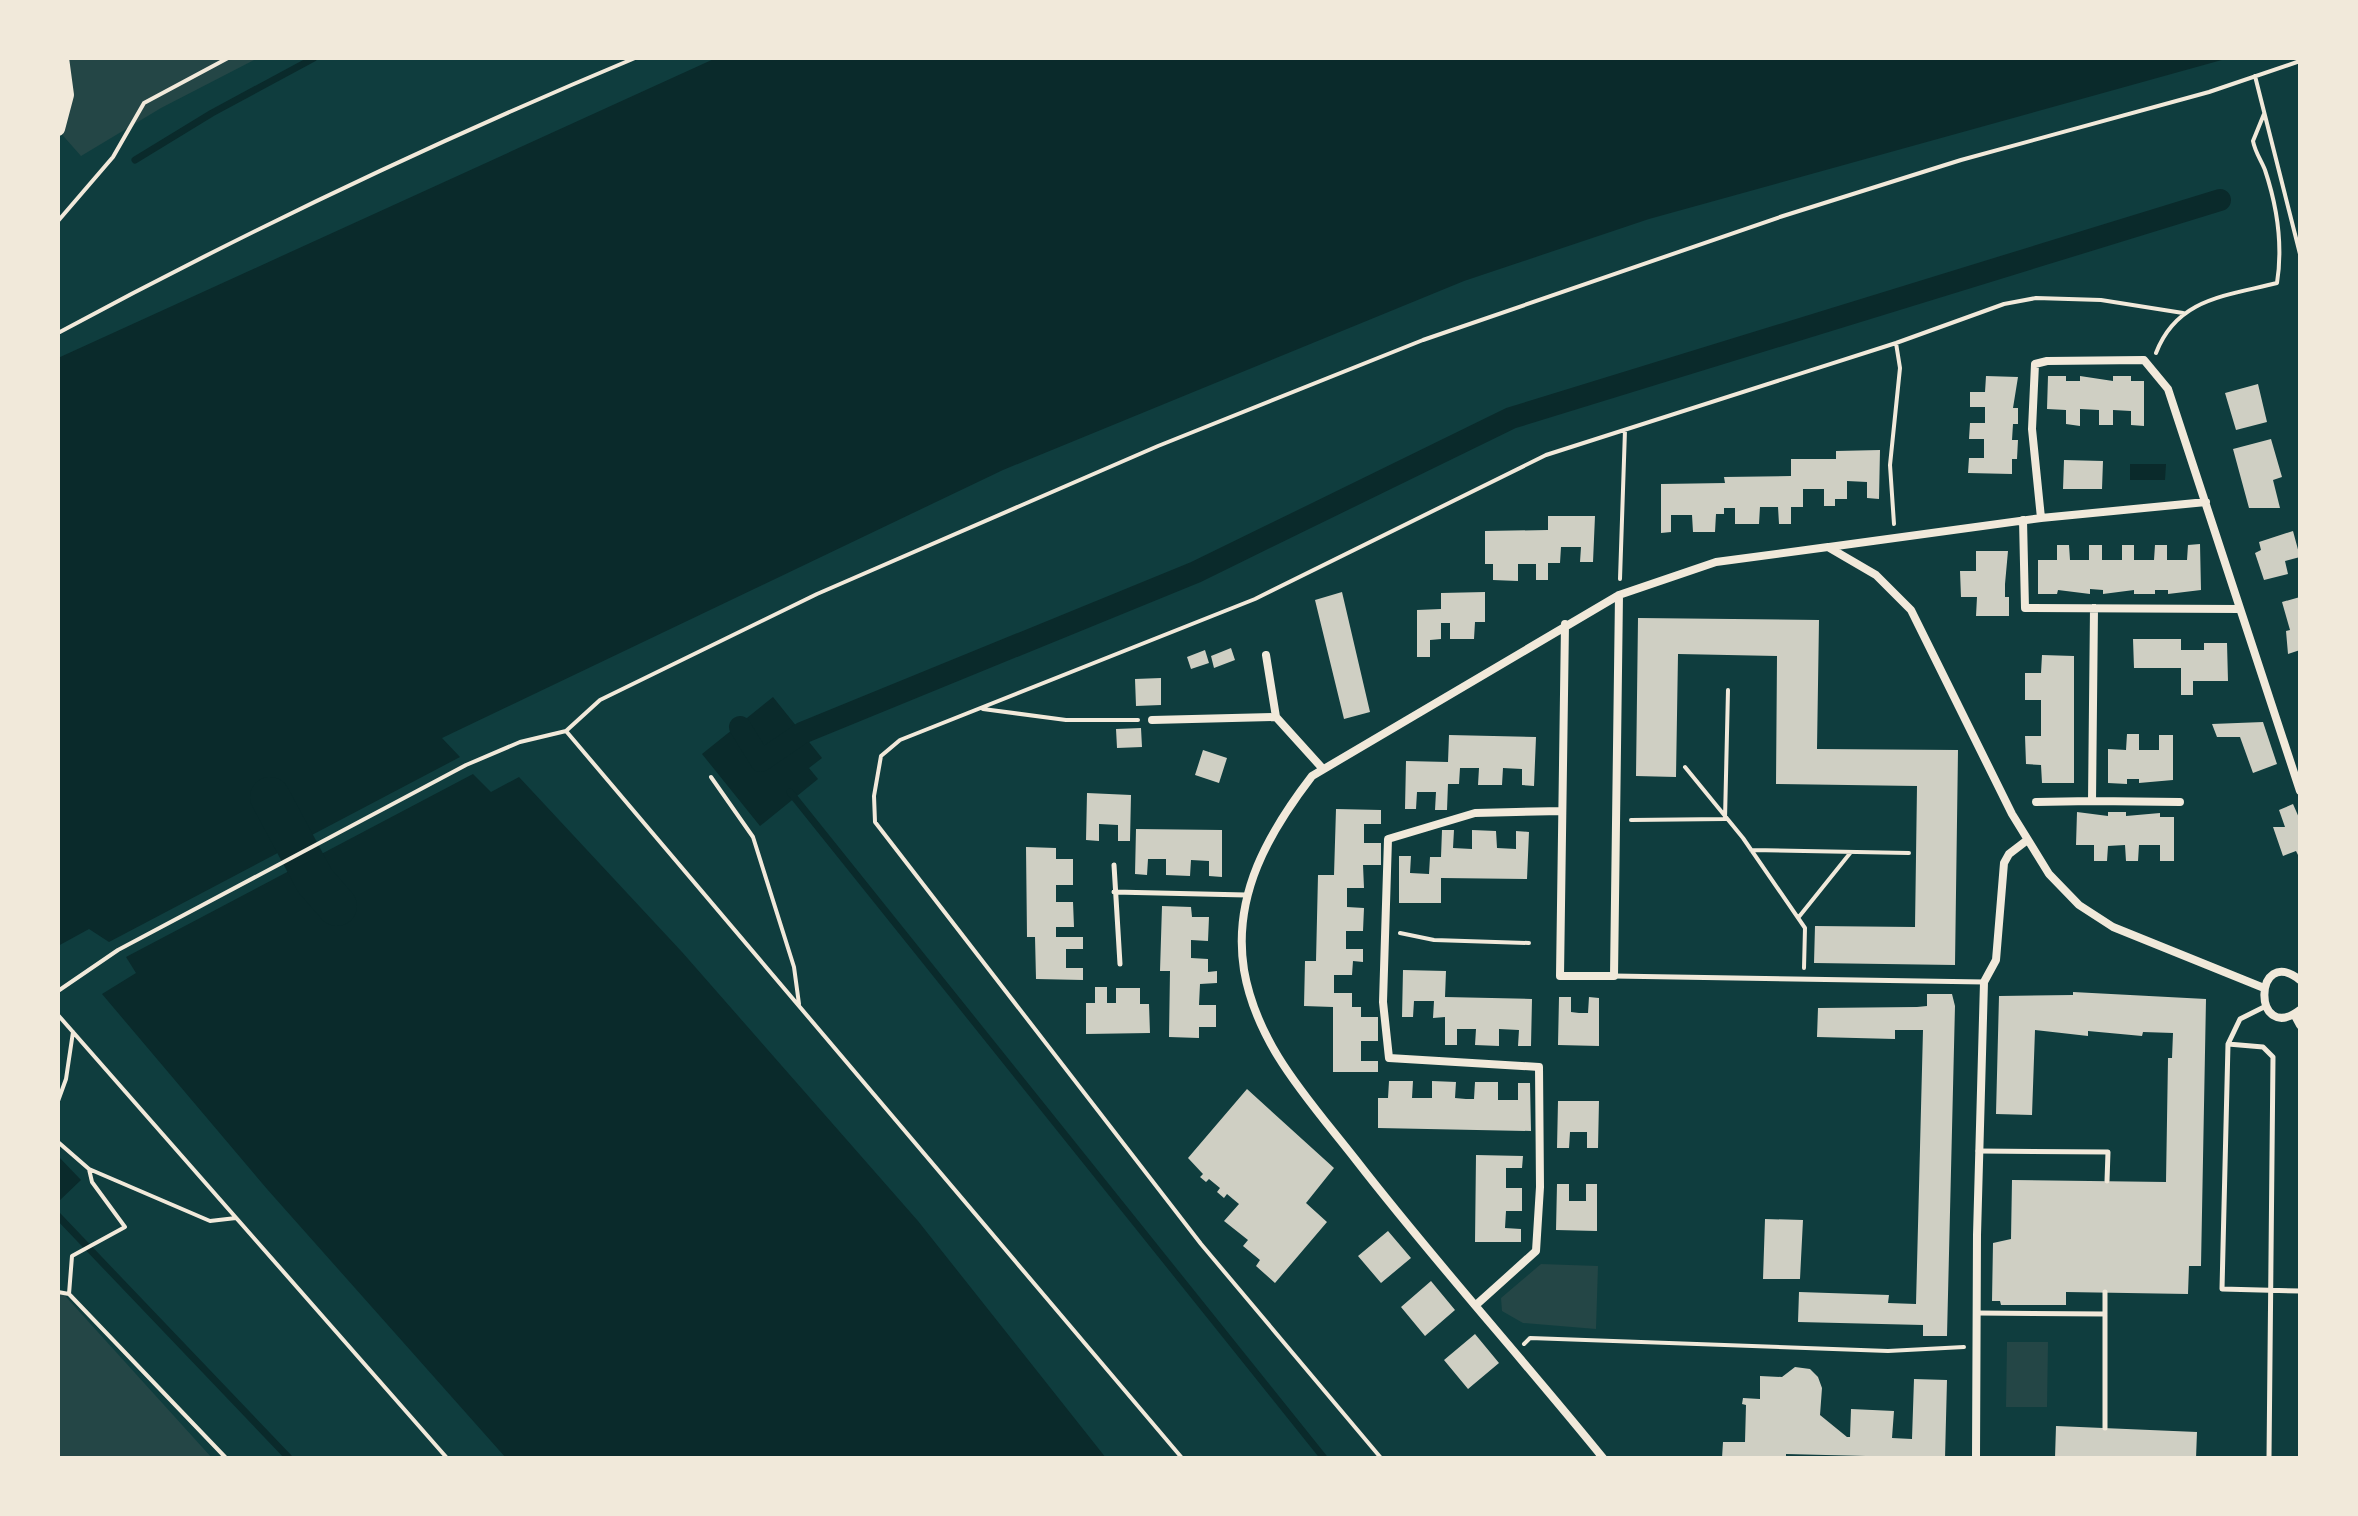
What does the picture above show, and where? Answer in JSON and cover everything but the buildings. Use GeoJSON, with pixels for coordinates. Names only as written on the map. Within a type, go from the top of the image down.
{"type":"FeatureCollection","features":[{"type":"Feature","properties":{"kind":"street"},"geometry":{"type":"LineString","coordinates":[[58,129],[67,95],[62,58]]}},
{"type":"Feature","properties":{"kind":"street"},"geometry":{"type":"LineString","coordinates":[[2041,518],[2032,429],[2035,364],[2144,360],[2168,389],[2300,791]]}},
{"type":"Feature","properties":{"kind":"street"},"geometry":{"type":"LineString","coordinates":[[1603,1458],[1389,1202],[1301,1092],[1269,1045],[1252,1004],[1243,967],[1246,895],[1276,823],[1312,776],[1565,624],[1619,595],[1716,562],[2023,520],[2206,502]]}},
{"type":"Feature","properties":{"kind":"street"},"geometry":{"type":"LineString","coordinates":[[2023,520],[2025,608],[2240,609]]}},
{"type":"Feature","properties":{"kind":"street"},"geometry":{"type":"LineString","coordinates":[[1828,547],[1876,575],[1911,610],[2026,841],[2049,874],[2097,917],[2135,936],[2220,967],[2264,988]]}},
{"type":"Feature","properties":{"kind":"street"},"geometry":{"type":"LineString","coordinates":[[1565,624],[1560,976],[1614,976],[1619,595]]}},
{"type":"Feature","properties":{"kind":"street"},"geometry":{"type":"LineString","coordinates":[[2092,801],[2094,608]]}},
{"type":"Feature","properties":{"kind":"street"},"geometry":{"type":"LineString","coordinates":[[1266,655],[1276,717],[1323,769]]}},
{"type":"Feature","properties":{"kind":"street"},"geometry":{"type":"LineString","coordinates":[[1152,720],[1276,717]]}},
{"type":"Feature","properties":{"kind":"street"},"geometry":{"type":"LineString","coordinates":[[2036,802],[2180,802]]}},
{"type":"Feature","properties":{"kind":"street"},"geometry":{"type":"LineString","coordinates":[[1476,1305],[1536,1251],[1540,1187],[1539,1067],[1389,1058],[1383,1002],[1388,839],[1475,813],[1562,811]]}},
{"type":"Feature","properties":{"kind":"street"},"geometry":{"type":"LineString","coordinates":[[1976,1458],[1978,1151],[1984,982],[1996,960],[2004,863],[2009,854],[2026,841]]}},
{"type":"Feature","properties":{"kind":"street"},"geometry":{"type":"LineString","coordinates":[[2300,980],[2290,974],[2277,974],[2264,988],[2266,1006],[2278,1016],[2297,1012],[2300,1025]]}},
{"type":"Feature","properties":{"kind":"lane"},"geometry":{"type":"LineString","coordinates":[[1114,865],[1120,964]]}},
{"type":"Feature","properties":{"kind":"lane"},"geometry":{"type":"LineString","coordinates":[[1114,892],[1246,895]]}},
{"type":"Feature","properties":{"kind":"lane"},"geometry":{"type":"LineString","coordinates":[[1614,976],[1984,982]]}},
{"type":"Feature","properties":{"kind":"lane"},"geometry":{"type":"LineString","coordinates":[[2266,1006],[2251,1010],[2240,1019],[2228,1044],[2222,1289],[2300,1291]]}},
{"type":"Feature","properties":{"kind":"lane"},"geometry":{"type":"LineString","coordinates":[[2228,1044],[2263,1047],[2273,1057],[2269,1458]]}},
{"type":"Feature","properties":{"kind":"lane"},"geometry":{"type":"LineString","coordinates":[[1978,1151],[2108,1152],[2107,1181]]}},
{"type":"Feature","properties":{"kind":"lane"},"geometry":{"type":"LineString","coordinates":[[2105,1292],[2105,1428]]}},
{"type":"Feature","properties":{"kind":"lane"},"geometry":{"type":"LineString","coordinates":[[1976,1313],[2105,1314]]}},
{"type":"Feature","properties":{"kind":"path"},"geometry":{"type":"LineString","coordinates":[[58,221],[113,157],[144,103],[228,58]]}},
{"type":"Feature","properties":{"kind":"path"},"geometry":{"type":"LineString","coordinates":[[58,333],[145,286],[512,110],[635,58]]}},
{"type":"Feature","properties":{"kind":"path"},"geometry":{"type":"LineString","coordinates":[[58,991],[118,950],[466,765],[520,742],[566,731],[600,700],[817,594],[1158,446],[1423,340],[1783,216],[1961,160],[2300,61]]}},
{"type":"Feature","properties":{"kind":"path"},"geometry":{"type":"LineString","coordinates":[[2255,76],[2300,254]]}},
{"type":"Feature","properties":{"kind":"path"},"geometry":{"type":"LineString","coordinates":[[2151,367],[2162,336],[2183,313],[2211,299],[2277,283],[2282,257],[2278,228],[2264,167],[2253,141],[2264,114]]}},
{"type":"Feature","properties":{"kind":"path"},"geometry":{"type":"LineString","coordinates":[[1381,1458],[1201,1244],[875,822],[874,796],[881,756],[900,740],[1255,599],[1546,455],[1896,343],[2004,304],[2036,298],[2101,300],[2183,313]]}},
{"type":"Feature","properties":{"kind":"path"},"geometry":{"type":"LineString","coordinates":[[1895,538],[1890,465],[1900,368],[1896,343]]}},
{"type":"Feature","properties":{"kind":"path"},"geometry":{"type":"LineString","coordinates":[[1619,595],[1625,430]]}},
{"type":"Feature","properties":{"kind":"path"},"geometry":{"type":"LineString","coordinates":[[1725,819],[1728,690]]}},
{"type":"Feature","properties":{"kind":"path"},"geometry":{"type":"LineString","coordinates":[[981,708],[1066,720],[1152,720]]}},
{"type":"Feature","properties":{"kind":"path"},"geometry":{"type":"LineString","coordinates":[[566,731],[1182,1458]]}},
{"type":"Feature","properties":{"kind":"path"},"geometry":{"type":"LineString","coordinates":[[1685,767],[1751,850],[1805,928],[1804,978]]}},
{"type":"Feature","properties":{"kind":"path"},"geometry":{"type":"LineString","coordinates":[[711,777],[753,837],[794,967],[799,1007]]}},
{"type":"Feature","properties":{"kind":"path"},"geometry":{"type":"LineString","coordinates":[[1616,820],[1725,819]]}},
{"type":"Feature","properties":{"kind":"path"},"geometry":{"type":"LineString","coordinates":[[1751,850],[1909,853]]}},
{"type":"Feature","properties":{"kind":"path"},"geometry":{"type":"LineString","coordinates":[[1798,918],[1851,852]]}},
{"type":"Feature","properties":{"kind":"path"},"geometry":{"type":"LineString","coordinates":[[1383,933],[1402,933],[1434,940],[1529,943]]}},
{"type":"Feature","properties":{"kind":"path"},"geometry":{"type":"LineString","coordinates":[[58,1015],[447,1458]]}},
{"type":"Feature","properties":{"kind":"path"},"geometry":{"type":"LineString","coordinates":[[58,1101],[66,1079],[73,1032]]}},
{"type":"Feature","properties":{"kind":"path"},"geometry":{"type":"LineString","coordinates":[[58,1142],[89,1169],[210,1221],[236,1218]]}},
{"type":"Feature","properties":{"kind":"path"},"geometry":{"type":"LineString","coordinates":[[69,1294],[72,1256],[125,1227],[92,1182],[89,1169]]}},
{"type":"Feature","properties":{"kind":"path"},"geometry":{"type":"LineString","coordinates":[[58,1292],[69,1294],[226,1458]]}},
{"type":"Feature","properties":{"kind":"path"},"geometry":{"type":"LineString","coordinates":[[1516,1351],[1530,1338],[1888,1351],[1976,1346]]}},
{"type":"Feature","properties":{"kind":"shaded area"},"geometry":{"type":"Polygon","coordinates":[[[58,58],[258,58],[161,108],[81,156],[58,130],[58,58]]]}},
{"type":"Feature","properties":{"kind":"shaded area"},"geometry":{"type":"Polygon","coordinates":[[[716,58],[2229,58],[1649,219],[1464,281],[1003,470],[442,738],[460,757],[109,942],[89,929],[58,946],[58,358],[716,58]]]}},
{"type":"Feature","properties":{"kind":"shaded area"},"geometry":{"type":"Polygon","coordinates":[[[2130,464],[2166,464],[2165,480],[2130,480],[2130,464]]]}},
{"type":"Feature","properties":{"kind":"shaded area"},"geometry":{"type":"Polygon","coordinates":[[[773,697],[822,758],[809,768],[818,779],[760,826],[702,754],[773,697]]]}},
{"type":"Feature","properties":{"kind":"shaded area"},"geometry":{"type":"Polygon","coordinates":[[[473,774],[491,792],[519,777],[682,952],[918,1221],[1106,1458],[506,1458],[267,1189],[102,994],[136,973],[126,957],[473,774]]]}},
{"type":"Feature","properties":{"kind":"shaded area"},"geometry":{"type":"Polygon","coordinates":[[[58,1156],[81,1180],[58,1202],[58,1156]]]}},
{"type":"Feature","properties":{"kind":"shaded area"},"geometry":{"type":"Polygon","coordinates":[[[1541,1264],[1598,1266],[1596,1329],[1523,1323],[1502,1311],[1501,1298],[1541,1264]]]}},
{"type":"Feature","properties":{"kind":"shaded area"},"geometry":{"type":"Polygon","coordinates":[[[58,1288],[212,1458],[58,1458],[58,1288]]]}},
{"type":"Feature","properties":{"kind":"shaded area"},"geometry":{"type":"Polygon","coordinates":[[[2007,1342],[2048,1342],[2047,1407],[2006,1407],[2007,1342]]]}},
{"type":"Feature","properties":{"kind":"waterway"},"geometry":{"type":"LineString","coordinates":[[135,160],[212,113],[314,58]]}},
{"type":"Feature","properties":{"kind":"waterway"},"geometry":{"type":"LineString","coordinates":[[740,727],[761,761],[802,733],[1196,572],[1511,418],[2220,200]]}},
{"type":"Feature","properties":{"kind":"waterway"},"geometry":{"type":"LineString","coordinates":[[790,792],[1324,1458]]}},
{"type":"Feature","properties":{"kind":"waterway"},"geometry":{"type":"LineString","coordinates":[[270,797],[315,881],[337,906]]}},
{"type":"Feature","properties":{"kind":"waterway"},"geometry":{"type":"LineString","coordinates":[[58,1216],[289,1458]]}}]}
